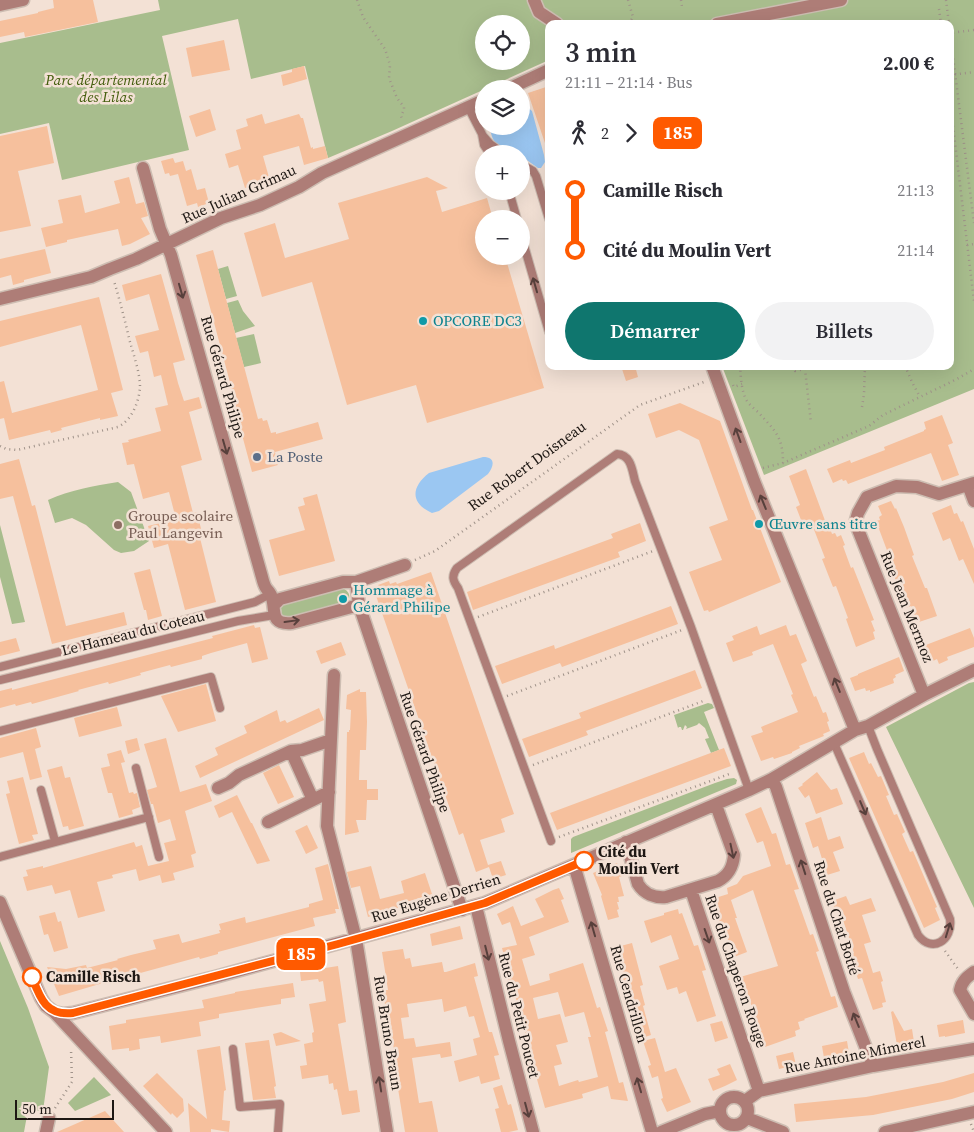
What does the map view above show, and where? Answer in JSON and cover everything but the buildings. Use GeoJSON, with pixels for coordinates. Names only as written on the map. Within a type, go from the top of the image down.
{"type":"FeatureCollection","features":[{"type":"Feature","properties":{"kind":"street"},"geometry":{"type":"LineString","coordinates":[[0,5],[23,0]]}},
{"type":"Feature","properties":{"kind":"street"},"geometry":{"type":"LineString","coordinates":[[534,0],[540,12],[551,20]]}},
{"type":"Feature","properties":{"kind":"street"},"geometry":{"type":"LineString","coordinates":[[738,20],[841,0]]}},
{"type":"Feature","properties":{"kind":"street"},"geometry":{"type":"LineString","coordinates":[[527,80],[545,72]]}},
{"type":"Feature","properties":{"kind":"street","name":"Rue Julian Grimau"},"geometry":{"type":"LineString","coordinates":[[0,299],[91,277],[136,259],[221,218],[268,202],[299,188],[322,173],[475,104]]}},
{"type":"Feature","properties":{"kind":"street","name":"Rue Gérard Philipe"},"geometry":{"type":"LineString","coordinates":[[143,168],[160,229],[174,265],[265,587],[273,605]]}},
{"type":"Feature","properties":{"kind":"street"},"geometry":{"type":"LineString","coordinates":[[714,372],[754,479],[855,730]]}},
{"type":"Feature","properties":{"kind":"street"},"geometry":{"type":"LineString","coordinates":[[971,484],[974,501]]}},
{"type":"Feature","properties":{"kind":"street","name":"Rue Jean Mermoz"},"geometry":{"type":"LineString","coordinates":[[924,695],[857,527],[856,520],[867,498],[896,486],[917,487],[940,494],[971,484]]}},
{"type":"Feature","properties":{"kind":"street"},"geometry":{"type":"LineString","coordinates":[[359,605],[292,623],[280,622],[273,605],[280,599],[343,582],[356,582],[405,565]]}},
{"type":"Feature","properties":{"kind":"street","name":"Rue Gérard Philipe"},"geometry":{"type":"LineString","coordinates":[[356,582],[359,605],[462,910]]}},
{"type":"Feature","properties":{"kind":"street","name":"Rue Eugène Derrien"},"geometry":{"type":"LineString","coordinates":[[54,1012],[63,1014],[73,1013],[356,939],[485,903],[749,790],[772,779],[855,730],[868,726],[974,670]]}},
{"type":"Feature","properties":{"kind":"street","name":"Rue Bruno Braun"},"geometry":{"type":"LineString","coordinates":[[334,675],[328,826],[356,939],[387,1132]]}},
{"type":"Feature","properties":{"kind":"street"},"geometry":{"type":"LineString","coordinates":[[218,788],[229,783],[239,775],[291,751],[302,750],[331,740]]}},
{"type":"Feature","properties":{"kind":"street"},"geometry":{"type":"LineString","coordinates":[[291,751],[313,800]]}},
{"type":"Feature","properties":{"kind":"street","name":"Rue du Chat Botté"},"geometry":{"type":"LineString","coordinates":[[772,779],[844,992],[874,1066]]}},
{"type":"Feature","properties":{"kind":"street"},"geometry":{"type":"LineString","coordinates":[[268,822],[329,792]]}},
{"type":"Feature","properties":{"kind":"street"},"geometry":{"type":"LineString","coordinates":[[626,842],[638,884],[642,890],[654,896],[662,897],[692,890],[718,881],[731,870],[734,855],[716,805]]}},
{"type":"Feature","properties":{"kind":"street","name":"Rue Cendrillon"},"geometry":{"type":"LineString","coordinates":[[574,865],[652,1132]]}},
{"type":"Feature","properties":{"kind":"street","name":"Rue du Chaperon Rouge"},"geometry":{"type":"LineString","coordinates":[[692,890],[759,1091]]}},
{"type":"Feature","properties":{"kind":"street"},"geometry":{"type":"LineString","coordinates":[[0,902],[46,1006],[54,1012],[166,1132]]}},
{"type":"Feature","properties":{"kind":"street","name":"Rue du Petit Poucet"},"geometry":{"type":"LineString","coordinates":[[476,906],[533,1132]]}},
{"type":"Feature","properties":{"kind":"street"},"geometry":{"type":"LineString","coordinates":[[969,975],[961,984],[960,990],[974,1014]]}},
{"type":"Feature","properties":{"kind":"street","name":"Rue Antoine Mimerel"},"geometry":{"type":"LineString","coordinates":[[745,1101],[759,1091],[874,1066],[974,1049]]}},
{"type":"Feature","properties":{"kind":"street"},"geometry":{"type":"LineString","coordinates":[[737,1096],[745,1101],[749,1109],[747,1118],[733,1129],[720,1115],[720,1110],[727,1098],[737,1096]]}},
{"type":"Feature","properties":{"kind":"street"},"geometry":{"type":"LineString","coordinates":[[661,1132],[720,1110]]}},
{"type":"Feature","properties":{"kind":"street"},"geometry":{"type":"LineString","coordinates":[[886,1132],[974,1112]]}},
{"type":"Feature","properties":{"kind":"street"},"geometry":{"type":"LineString","coordinates":[[46,1132],[49,1118]]}},
{"type":"Feature","properties":{"kind":"street"},"geometry":{"type":"LineString","coordinates":[[747,1118],[783,1132]]}},
{"type":"Feature","properties":{"kind":"lane"},"geometry":{"type":"LineString","coordinates":[[468,107],[475,120]]}},
{"type":"Feature","properties":{"kind":"lane"},"geometry":{"type":"LineString","coordinates":[[483,135],[491,145]]}},
{"type":"Feature","properties":{"kind":"lane"},"geometry":{"type":"LineString","coordinates":[[530,169],[536,176],[545,206]]}},
{"type":"Feature","properties":{"kind":"lane"},"geometry":{"type":"LineString","coordinates":[[530,265],[545,318]]}},
{"type":"Feature","properties":{"kind":"lane"},"geometry":{"type":"LineString","coordinates":[[551,841],[470,620],[453,579],[454,573],[457,568],[617,454],[622,455],[629,461],[749,790]]}},
{"type":"Feature","properties":{"kind":"lane"},"geometry":{"type":"LineString","coordinates":[[0,667],[255,602],[273,605]]}},
{"type":"Feature","properties":{"kind":"lane","name":"Le Hameau du Coteau"},"geometry":{"type":"LineString","coordinates":[[0,680],[238,621],[273,605]]}},
{"type":"Feature","properties":{"kind":"lane"},"geometry":{"type":"LineString","coordinates":[[0,731],[211,677],[220,708]]}},
{"type":"Feature","properties":{"kind":"lane"},"geometry":{"type":"LineString","coordinates":[[834,743],[920,939],[930,944],[939,943],[946,938],[949,932],[950,919],[868,726]]}},
{"type":"Feature","properties":{"kind":"lane"},"geometry":{"type":"LineString","coordinates":[[136,768],[159,857]]}},
{"type":"Feature","properties":{"kind":"lane"},"geometry":{"type":"LineString","coordinates":[[41,790],[55,841]]}},
{"type":"Feature","properties":{"kind":"lane"},"geometry":{"type":"LineString","coordinates":[[0,857],[149,817]]}},
{"type":"Feature","properties":{"kind":"lane"},"geometry":{"type":"LineString","coordinates":[[234,1049],[240,1107],[280,1104],[278,1132]]}},
{"type":"Feature","properties":{"kind":"path"},"geometry":{"type":"LineString","coordinates":[[357,0],[363,17],[385,49],[390,65],[389,78],[397,98],[404,107],[401,116],[403,122]]}},
{"type":"Feature","properties":{"kind":"path"},"geometry":{"type":"LineString","coordinates":[[628,0],[633,17],[631,20]]}},
{"type":"Feature","properties":{"kind":"path"},"geometry":{"type":"LineString","coordinates":[[681,0],[682,7]]}},
{"type":"Feature","properties":{"kind":"path"},"geometry":{"type":"LineString","coordinates":[[946,0],[948,20]]}},
{"type":"Feature","properties":{"kind":"path"},"geometry":{"type":"LineString","coordinates":[[939,9],[940,20]]}},
{"type":"Feature","properties":{"kind":"path"},"geometry":{"type":"LineString","coordinates":[[954,32],[974,30]]}},
{"type":"Feature","properties":{"kind":"path"},"geometry":{"type":"LineString","coordinates":[[954,66],[974,222]]}},
{"type":"Feature","properties":{"kind":"path"},"geometry":{"type":"LineString","coordinates":[[955,74],[974,72]]}},
{"type":"Feature","properties":{"kind":"path"},"geometry":{"type":"LineString","coordinates":[[954,143],[974,301]]}},
{"type":"Feature","properties":{"kind":"path"},"geometry":{"type":"LineString","coordinates":[[967,245],[974,244]]}},
{"type":"Feature","properties":{"kind":"path"},"geometry":{"type":"LineString","coordinates":[[0,446],[6,449],[17,450],[118,427],[124,424],[133,411],[139,395],[139,381],[134,355],[110,269]]}},
{"type":"Feature","properties":{"kind":"path"},"geometry":{"type":"LineString","coordinates":[[754,479],[762,469],[783,463],[869,426],[882,415],[974,369]]}},
{"type":"Feature","properties":{"kind":"path"},"geometry":{"type":"LineString","coordinates":[[740,370],[747,400],[781,440],[783,463]]}},
{"type":"Feature","properties":{"kind":"path"},"geometry":{"type":"LineString","coordinates":[[805,370],[811,423]]}},
{"type":"Feature","properties":{"kind":"path"},"geometry":{"type":"LineString","coordinates":[[862,407],[865,370]]}},
{"type":"Feature","properties":{"kind":"path"},"geometry":{"type":"LineString","coordinates":[[907,370],[920,397]]}},
{"type":"Feature","properties":{"kind":"path","name":"Rue Robert Doisneau"},"geometry":{"type":"LineString","coordinates":[[405,565],[435,551],[640,405],[714,372]]}},
{"type":"Feature","properties":{"kind":"path"},"geometry":{"type":"LineString","coordinates":[[732,380],[734,387],[742,384]]}},
{"type":"Feature","properties":{"kind":"path"},"geometry":{"type":"LineString","coordinates":[[470,620],[660,549]]}},
{"type":"Feature","properties":{"kind":"path"},"geometry":{"type":"LineString","coordinates":[[499,699],[691,627]]}},
{"type":"Feature","properties":{"kind":"path"},"geometry":{"type":"LineString","coordinates":[[525,768],[716,696]]}},
{"type":"Feature","properties":{"kind":"path"},"geometry":{"type":"LineString","coordinates":[[551,841],[742,770]]}},
{"type":"Feature","properties":{"kind":"path"},"geometry":{"type":"LineString","coordinates":[[939,943],[969,975]]}},
{"type":"Feature","properties":{"kind":"path"},"geometry":{"type":"LineString","coordinates":[[49,1118],[72,1082],[70,1039],[75,1035]]}},
{"type":"Feature","properties":{"kind":"green space","name":"Parc départemental des Lilas"},"geometry":{"type":"Polygon","coordinates":[[[158,0],[974,0],[974,389],[764,475],[724,370],[954,370],[954,20],[545,20],[545,62],[530,69],[530,15],[475,15],[475,70],[527,70],[505,80],[475,80],[475,93],[328,158],[305,66],[251,79],[238,19],[162,36],[189,150],[62,180],[49,123],[0,134],[0,43],[160,10],[158,0]]]}},
{"type":"Feature","properties":{"kind":"green space"},"geometry":{"type":"Polygon","coordinates":[[[228,266],[237,296],[226,299],[218,269],[228,266]]]}},
{"type":"Feature","properties":{"kind":"green space"},"geometry":{"type":"Polygon","coordinates":[[[238,300],[243,311],[255,326],[235,333],[227,303],[238,300]]]}},
{"type":"Feature","properties":{"kind":"green space"},"geometry":{"type":"Polygon","coordinates":[[[254,334],[261,363],[244,367],[236,338],[254,334]]]}},
{"type":"Feature","properties":{"kind":"green space"},"geometry":{"type":"Polygon","coordinates":[[[118,482],[131,492],[149,541],[134,551],[121,553],[114,550],[86,525],[72,518],[55,523],[48,500],[73,491],[118,482]]]}},
{"type":"Feature","properties":{"kind":"green space"},"geometry":{"type":"Polygon","coordinates":[[[0,525],[25,622],[12,624],[0,577],[0,525]]]}},
{"type":"Feature","properties":{"kind":"green space"},"geometry":{"type":"Polygon","coordinates":[[[342,588],[349,594],[348,603],[297,618],[282,616],[281,608],[285,603],[342,588]]]}},
{"type":"Feature","properties":{"kind":"green space"},"geometry":{"type":"Polygon","coordinates":[[[974,682],[974,908],[886,727],[974,682]]]}},
{"type":"Feature","properties":{"kind":"green space"},"geometry":{"type":"Polygon","coordinates":[[[708,703],[712,704],[714,708],[704,712],[719,750],[711,753],[705,739],[709,738],[705,728],[699,723],[686,729],[685,725],[682,730],[681,727],[678,728],[674,715],[708,703]]]}},
{"type":"Feature","properties":{"kind":"green space"},"geometry":{"type":"Polygon","coordinates":[[[734,778],[737,780],[736,784],[571,853],[571,839],[573,837],[715,783],[734,778]]]}},
{"type":"Feature","properties":{"kind":"green space"},"geometry":{"type":"Polygon","coordinates":[[[0,941],[28,1008],[49,1067],[43,1111],[28,1110],[24,1132],[0,1132],[0,941]]]}},
{"type":"Feature","properties":{"kind":"green space"},"geometry":{"type":"Polygon","coordinates":[[[94,1077],[111,1095],[75,1111],[68,1103],[94,1077]]]}},
{"type":"Feature","properties":{"kind":"water"},"geometry":{"type":"Polygon","coordinates":[[[530,109],[545,162],[541,168],[530,162],[530,145],[501,145],[492,136],[530,135],[530,109]]]}},
{"type":"Feature","properties":{"kind":"water"},"geometry":{"type":"Polygon","coordinates":[[[487,457],[493,462],[488,474],[439,511],[432,513],[425,509],[417,500],[416,489],[423,478],[429,473],[487,457]]]}},
{"type":"Feature","properties":{"kind":"bus line","name":"185"},"geometry":{"type":"LineString","coordinates":[[32,977],[46,1006],[54,1012],[63,1014],[73,1013],[215,977],[485,903],[584,861]]}},
{"type":"Feature","properties":{"kind":"place","name":"OPCORE DC3"},"geometry":{"type":"Point","coordinates":[423,321]}},
{"type":"Feature","properties":{"kind":"place","name":"La Poste"},"geometry":{"type":"Point","coordinates":[257,457]}},
{"type":"Feature","properties":{"kind":"place","name":"Œuvre sans titre"},"geometry":{"type":"Point","coordinates":[759,524]}},
{"type":"Feature","properties":{"kind":"place","name":"Groupe scolaire Paul Langevin"},"geometry":{"type":"Point","coordinates":[118,525]}},
{"type":"Feature","properties":{"kind":"place","name":"Hommage à Gérard Philipe"},"geometry":{"type":"Point","coordinates":[343,599]}},
{"type":"Feature","properties":{"kind":"place","name":"Cité du Moulin Vert"},"geometry":{"type":"Point","coordinates":[584,861]}},
{"type":"Feature","properties":{"kind":"place","name":"Camille Risch"},"geometry":{"type":"Point","coordinates":[32,977]}}]}
